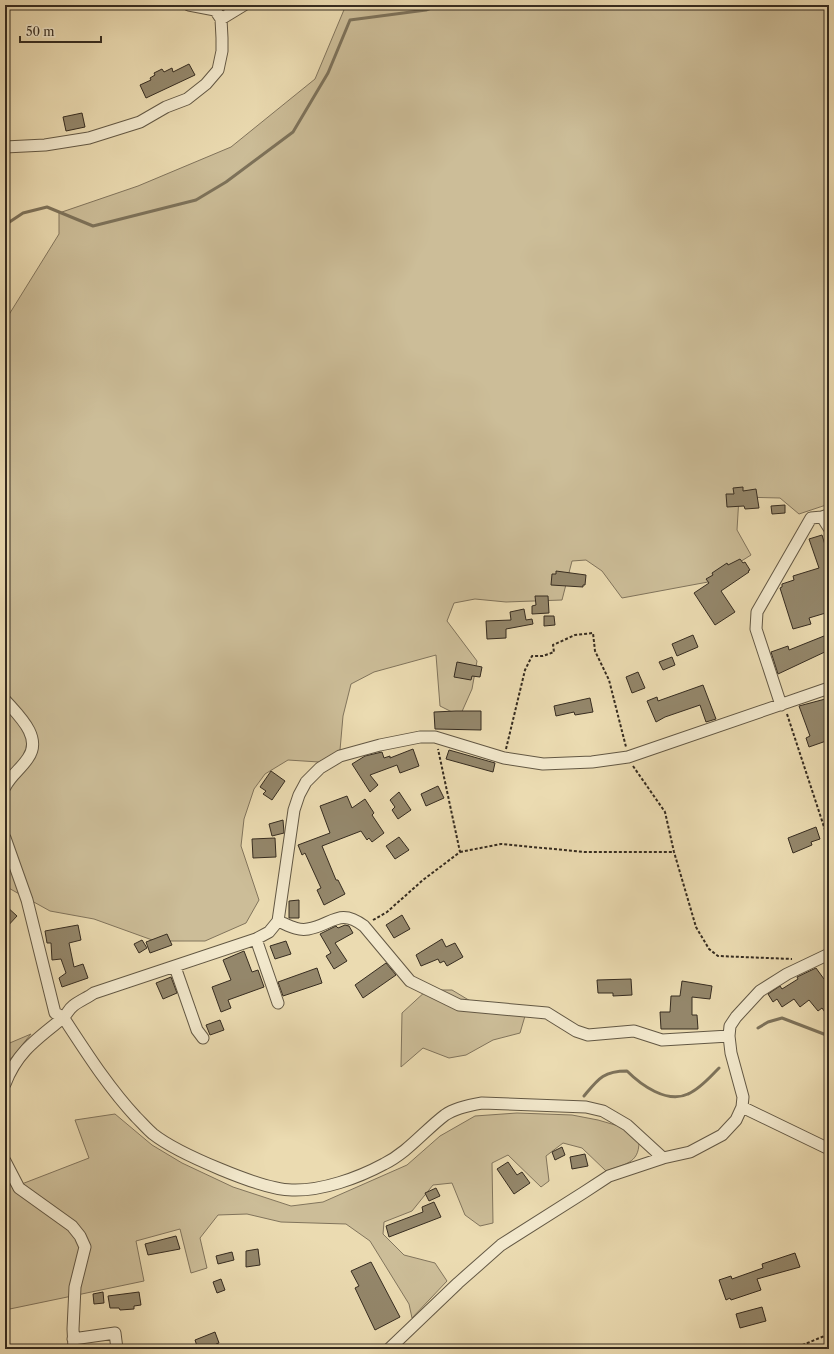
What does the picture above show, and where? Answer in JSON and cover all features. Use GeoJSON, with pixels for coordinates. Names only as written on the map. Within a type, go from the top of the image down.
{"type":"FeatureCollection","features":[{"type":"Feature","properties":{"kind":"street"},"geometry":{"type":"LineString","coordinates":[[189,5],[219,11],[244,5]]}},
{"type":"Feature","properties":{"kind":"street"},"geometry":{"type":"LineString","coordinates":[[5,147],[45,145],[89,138],[140,122],[166,107],[187,99],[206,84],[218,70],[222,51],[219,11]]}},
{"type":"Feature","properties":{"kind":"street"},"geometry":{"type":"LineString","coordinates":[[782,704],[756,628],[757,612],[811,518],[826,516],[829,528]]}},
{"type":"Feature","properties":{"kind":"street"},"geometry":{"type":"LineString","coordinates":[[5,1084],[12,1067],[22,1053],[73,1007],[94,993],[256,939],[269,932],[278,921],[294,810],[299,795],[306,782],[320,768],[340,756],[380,745],[420,737],[435,737],[504,758],[543,764],[570,764],[628,757],[829,688]]}},
{"type":"Feature","properties":{"kind":"street"},"geometry":{"type":"LineString","coordinates":[[5,700],[27,727],[32,739],[33,749],[28,759],[16,771],[5,787]]}},
{"type":"Feature","properties":{"kind":"street"},"geometry":{"type":"LineString","coordinates":[[5,838],[27,900],[55,1013],[63,1017],[116,1095],[152,1134],[176,1150],[268,1186],[291,1190],[312,1188],[359,1176],[384,1164],[403,1153],[446,1114],[466,1106],[482,1103],[586,1107],[603,1112],[627,1125],[663,1158]]}},
{"type":"Feature","properties":{"kind":"street"},"geometry":{"type":"LineString","coordinates":[[278,921],[296,929],[309,929],[336,918],[346,917],[355,919],[364,926],[410,981],[459,1005],[547,1013],[576,1031],[588,1035],[634,1031],[662,1040],[729,1036]]}},
{"type":"Feature","properties":{"kind":"street"},"geometry":{"type":"LineString","coordinates":[[256,939],[278,1003]]}},
{"type":"Feature","properties":{"kind":"street"},"geometry":{"type":"LineString","coordinates":[[389,1349],[458,1283],[501,1245],[609,1176],[663,1158],[690,1152],[722,1135],[736,1120],[742,1107],[741,1088],[731,1053],[729,1036],[730,1026],[736,1017],[760,991],[787,974],[829,954]]}},
{"type":"Feature","properties":{"kind":"street"},"geometry":{"type":"LineString","coordinates":[[175,967],[197,1030],[203,1038]]}},
{"type":"Feature","properties":{"kind":"street"},"geometry":{"type":"LineString","coordinates":[[742,1107],[829,1149]]}},
{"type":"Feature","properties":{"kind":"street"},"geometry":{"type":"LineString","coordinates":[[5,1162],[19,1188],[72,1226],[80,1236],[85,1247],[75,1286],[74,1344],[115,1333],[117,1349]]}},
{"type":"Feature","properties":{"kind":"path"},"geometry":{"type":"LineString","coordinates":[[504,758],[525,670],[532,656],[543,656],[554,652],[553,645],[575,635],[593,633],[595,651],[609,680],[628,757],[665,812],[674,852],[696,927],[709,949],[718,956],[796,959]]}},
{"type":"Feature","properties":{"kind":"path"},"geometry":{"type":"LineString","coordinates":[[782,704],[829,842]]}},
{"type":"Feature","properties":{"kind":"path"},"geometry":{"type":"LineString","coordinates":[[435,737],[460,852]]}},
{"type":"Feature","properties":{"kind":"path"},"geometry":{"type":"LineString","coordinates":[[364,926],[387,912],[423,880],[460,852],[501,844],[585,852],[674,852]]}},
{"type":"Feature","properties":{"kind":"path"},"geometry":{"type":"LineString","coordinates":[[793,1349],[829,1334]]}},
{"type":"Feature","properties":{"kind":"shaded area"},"geometry":{"type":"Polygon","coordinates":[[[346,5],[829,5],[829,504],[799,514],[780,498],[739,497],[737,530],[751,555],[708,582],[622,598],[602,571],[586,560],[572,561],[562,600],[506,602],[475,599],[454,603],[447,621],[477,661],[472,689],[460,716],[440,706],[436,655],[374,672],[351,684],[343,716],[340,750],[319,762],[288,760],[265,774],[254,789],[244,819],[241,846],[259,900],[246,923],[205,941],[155,941],[94,919],[50,911],[5,886],[5,321],[59,234],[59,213],[138,186],[231,147],[315,79],[346,5]]]}},
{"type":"Feature","properties":{"kind":"shaded area"},"geometry":{"type":"Polygon","coordinates":[[[427,990],[452,990],[472,1002],[525,1016],[520,1033],[493,1040],[466,1055],[449,1058],[423,1048],[401,1067],[402,1013],[427,990]]]}},
{"type":"Feature","properties":{"kind":"shaded area"},"geometry":{"type":"Polygon","coordinates":[[[31,1034],[8,1062],[5,1070],[5,1045],[31,1034]]]}},
{"type":"Feature","properties":{"kind":"shaded area"},"geometry":{"type":"Polygon","coordinates":[[[517,1113],[572,1115],[598,1120],[622,1127],[639,1142],[638,1149],[636,1155],[629,1162],[606,1171],[582,1148],[563,1143],[546,1156],[549,1181],[541,1187],[508,1155],[492,1163],[493,1223],[480,1226],[465,1215],[452,1183],[433,1185],[412,1211],[384,1222],[383,1234],[404,1255],[435,1263],[447,1281],[412,1318],[409,1304],[370,1241],[346,1224],[281,1222],[247,1214],[218,1215],[200,1238],[207,1268],[191,1273],[180,1229],[136,1241],[144,1281],[5,1310],[5,1182],[14,1187],[89,1158],[75,1120],[115,1114],[152,1145],[182,1163],[233,1187],[291,1206],[323,1202],[407,1165],[440,1136],[475,1116],[517,1113]]]}},
{"type":"Feature","properties":{"kind":"building"},"geometry":{"type":"Polygon","coordinates":[[[189,64],[195,75],[146,98],[140,85],[151,80],[150,78],[155,75],[154,73],[162,69],[164,72],[172,68],[173,72],[189,64]]]}},
{"type":"Feature","properties":{"kind":"building"},"geometry":{"type":"Polygon","coordinates":[[[82,113],[85,127],[66,131],[63,117],[82,113]]]}},
{"type":"Feature","properties":{"kind":"building"},"geometry":{"type":"Polygon","coordinates":[[[743,487],[743,491],[756,489],[759,508],[745,509],[744,506],[727,507],[726,494],[734,494],[733,488],[743,487]]]}},
{"type":"Feature","properties":{"kind":"building"},"geometry":{"type":"Polygon","coordinates":[[[785,505],[785,513],[772,514],[771,506],[785,505]]]}},
{"type":"Feature","properties":{"kind":"building"},"geometry":{"type":"Polygon","coordinates":[[[822,535],[826,548],[829,548],[829,612],[809,618],[811,624],[793,629],[780,588],[782,587],[782,584],[794,580],[793,576],[819,568],[809,539],[822,535]]]}},
{"type":"Feature","properties":{"kind":"building"},"geometry":{"type":"Polygon","coordinates":[[[740,559],[743,563],[745,562],[750,570],[748,571],[749,572],[721,591],[735,612],[715,625],[694,593],[709,583],[706,579],[713,575],[712,573],[727,563],[728,565],[740,559]]]}},
{"type":"Feature","properties":{"kind":"building"},"geometry":{"type":"Polygon","coordinates":[[[556,571],[586,575],[585,585],[583,585],[583,587],[551,585],[552,574],[556,574],[556,571]]]}},
{"type":"Feature","properties":{"kind":"building"},"geometry":{"type":"Polygon","coordinates":[[[535,596],[548,596],[549,613],[532,614],[532,606],[536,605],[535,596]]]}},
{"type":"Feature","properties":{"kind":"building"},"geometry":{"type":"Polygon","coordinates":[[[524,609],[526,620],[532,619],[533,624],[506,629],[506,638],[487,639],[486,621],[511,620],[510,612],[524,609]]]}},
{"type":"Feature","properties":{"kind":"building"},"geometry":{"type":"Polygon","coordinates":[[[544,616],[554,616],[555,625],[544,626],[544,616]]]}},
{"type":"Feature","properties":{"kind":"building"},"geometry":{"type":"Polygon","coordinates":[[[829,634],[829,650],[778,674],[771,652],[788,646],[789,650],[829,634]]]}},
{"type":"Feature","properties":{"kind":"building"},"geometry":{"type":"Polygon","coordinates":[[[693,635],[698,647],[677,656],[672,644],[693,635]]]}},
{"type":"Feature","properties":{"kind":"building"},"geometry":{"type":"Polygon","coordinates":[[[672,657],[675,665],[663,670],[659,662],[672,657]]]}},
{"type":"Feature","properties":{"kind":"building"},"geometry":{"type":"Polygon","coordinates":[[[457,662],[482,667],[480,677],[472,676],[471,680],[454,677],[457,662]]]}},
{"type":"Feature","properties":{"kind":"building"},"geometry":{"type":"Polygon","coordinates":[[[638,672],[645,688],[632,693],[626,677],[638,672]]]}},
{"type":"Feature","properties":{"kind":"building"},"geometry":{"type":"Polygon","coordinates":[[[703,685],[716,719],[706,722],[700,705],[665,717],[656,722],[647,701],[657,697],[658,701],[703,685]]]}},
{"type":"Feature","properties":{"kind":"building"},"geometry":{"type":"Polygon","coordinates":[[[590,698],[593,712],[575,715],[574,712],[556,716],[554,706],[590,698]]]}},
{"type":"Feature","properties":{"kind":"building"},"geometry":{"type":"Polygon","coordinates":[[[829,698],[829,740],[809,747],[806,738],[810,736],[799,706],[829,698]]]}},
{"type":"Feature","properties":{"kind":"building"},"geometry":{"type":"Polygon","coordinates":[[[481,711],[481,730],[435,729],[434,712],[481,711]]]}},
{"type":"Feature","properties":{"kind":"building"},"geometry":{"type":"Polygon","coordinates":[[[413,749],[419,766],[400,773],[397,765],[370,775],[378,785],[370,792],[352,764],[365,756],[382,752],[384,758],[390,756],[390,758],[413,749]]]}},
{"type":"Feature","properties":{"kind":"building"},"geometry":{"type":"Polygon","coordinates":[[[449,750],[495,763],[493,772],[446,759],[449,750]]]}},
{"type":"Feature","properties":{"kind":"building"},"geometry":{"type":"Polygon","coordinates":[[[271,771],[285,781],[272,800],[263,794],[266,791],[260,787],[271,771]]]}},
{"type":"Feature","properties":{"kind":"building"},"geometry":{"type":"Polygon","coordinates":[[[438,786],[444,798],[426,806],[421,794],[438,786]]]}},
{"type":"Feature","properties":{"kind":"building"},"geometry":{"type":"Polygon","coordinates":[[[399,792],[411,810],[398,819],[392,810],[395,807],[390,800],[399,792]]]}},
{"type":"Feature","properties":{"kind":"building"},"geometry":{"type":"Polygon","coordinates":[[[347,796],[352,808],[365,799],[374,813],[372,815],[384,833],[372,842],[369,838],[367,840],[361,831],[322,846],[336,880],[338,880],[345,894],[324,905],[317,890],[321,888],[305,853],[302,855],[298,845],[330,833],[320,806],[347,796]]]}},
{"type":"Feature","properties":{"kind":"building"},"geometry":{"type":"Polygon","coordinates":[[[283,820],[284,833],[272,836],[269,824],[283,820]]]}},
{"type":"Feature","properties":{"kind":"building"},"geometry":{"type":"Polygon","coordinates":[[[816,827],[820,839],[811,842],[812,845],[793,853],[788,838],[816,827]]]}},
{"type":"Feature","properties":{"kind":"building"},"geometry":{"type":"Polygon","coordinates":[[[399,837],[409,850],[395,859],[386,846],[399,837]]]}},
{"type":"Feature","properties":{"kind":"building"},"geometry":{"type":"Polygon","coordinates":[[[275,838],[276,857],[253,858],[252,839],[275,838]]]}},
{"type":"Feature","properties":{"kind":"building"},"geometry":{"type":"Polygon","coordinates":[[[299,900],[299,918],[289,918],[289,901],[299,900]]]}},
{"type":"Feature","properties":{"kind":"building"},"geometry":{"type":"Polygon","coordinates":[[[5,905],[17,916],[5,929],[5,905]]]}},
{"type":"Feature","properties":{"kind":"building"},"geometry":{"type":"Polygon","coordinates":[[[402,915],[410,929],[394,938],[386,925],[402,915]]]}},
{"type":"Feature","properties":{"kind":"building"},"geometry":{"type":"Polygon","coordinates":[[[78,925],[81,940],[69,943],[74,967],[83,964],[88,978],[62,987],[59,978],[66,973],[61,959],[52,960],[51,943],[47,943],[45,931],[78,925]]]}},
{"type":"Feature","properties":{"kind":"building"},"geometry":{"type":"Polygon","coordinates":[[[345,925],[349,926],[353,933],[335,943],[347,961],[334,969],[326,956],[331,953],[320,934],[336,926],[338,928],[345,925]]]}},
{"type":"Feature","properties":{"kind":"building"},"geometry":{"type":"Polygon","coordinates":[[[167,934],[172,945],[150,953],[146,942],[167,934]]]}},
{"type":"Feature","properties":{"kind":"building"},"geometry":{"type":"Polygon","coordinates":[[[442,939],[446,947],[455,943],[463,957],[447,966],[444,961],[440,963],[438,959],[421,966],[416,955],[442,939]]]}},
{"type":"Feature","properties":{"kind":"building"},"geometry":{"type":"Polygon","coordinates":[[[142,940],[147,948],[139,953],[134,944],[142,940]]]}},
{"type":"Feature","properties":{"kind":"building"},"geometry":{"type":"Polygon","coordinates":[[[286,941],[291,954],[275,959],[270,946],[286,941]]]}},
{"type":"Feature","properties":{"kind":"building"},"geometry":{"type":"Polygon","coordinates":[[[244,951],[252,972],[258,970],[264,987],[228,1000],[231,1008],[221,1012],[212,987],[231,980],[223,960],[244,951]]]}},
{"type":"Feature","properties":{"kind":"building"},"geometry":{"type":"Polygon","coordinates":[[[386,963],[396,975],[363,998],[355,985],[386,963]]]}},
{"type":"Feature","properties":{"kind":"building"},"geometry":{"type":"Polygon","coordinates":[[[317,968],[322,983],[283,996],[278,982],[317,968]]]}},
{"type":"Feature","properties":{"kind":"building"},"geometry":{"type":"Polygon","coordinates":[[[816,968],[824,979],[829,976],[829,1018],[822,1008],[818,1011],[809,1000],[800,1007],[794,999],[782,1007],[777,999],[773,1002],[768,994],[780,986],[782,989],[798,979],[797,977],[816,968]]]}},
{"type":"Feature","properties":{"kind":"building"},"geometry":{"type":"Polygon","coordinates":[[[171,977],[177,993],[163,999],[156,983],[171,977]]]}},
{"type":"Feature","properties":{"kind":"building"},"geometry":{"type":"Polygon","coordinates":[[[631,979],[632,995],[613,996],[613,993],[598,993],[597,980],[631,979]]]}},
{"type":"Feature","properties":{"kind":"building"},"geometry":{"type":"Polygon","coordinates":[[[682,981],[712,986],[710,999],[692,997],[692,1015],[697,1015],[698,1029],[661,1029],[660,1012],[670,1012],[671,996],[680,996],[682,981]]]}},
{"type":"Feature","properties":{"kind":"building"},"geometry":{"type":"Polygon","coordinates":[[[220,1020],[224,1030],[210,1035],[206,1025],[220,1020]]]}},
{"type":"Feature","properties":{"kind":"building"},"geometry":{"type":"Polygon","coordinates":[[[562,1147],[565,1155],[555,1160],[552,1152],[562,1147]]]}},
{"type":"Feature","properties":{"kind":"building"},"geometry":{"type":"Polygon","coordinates":[[[585,1154],[588,1166],[572,1169],[570,1157],[585,1154]]]}},
{"type":"Feature","properties":{"kind":"building"},"geometry":{"type":"Polygon","coordinates":[[[508,1162],[517,1175],[522,1172],[530,1183],[514,1194],[497,1169],[508,1162]]]}},
{"type":"Feature","properties":{"kind":"building"},"geometry":{"type":"Polygon","coordinates":[[[436,1188],[440,1196],[429,1201],[425,1193],[436,1188]]]}},
{"type":"Feature","properties":{"kind":"building"},"geometry":{"type":"Polygon","coordinates":[[[434,1202],[441,1217],[389,1237],[386,1226],[423,1212],[422,1207],[434,1202]]]}},
{"type":"Feature","properties":{"kind":"building"},"geometry":{"type":"Polygon","coordinates":[[[176,1236],[180,1249],[148,1255],[145,1244],[176,1236]]]}},
{"type":"Feature","properties":{"kind":"building"},"geometry":{"type":"Polygon","coordinates":[[[258,1249],[260,1265],[246,1267],[246,1251],[258,1249]]]}},
{"type":"Feature","properties":{"kind":"building"},"geometry":{"type":"Polygon","coordinates":[[[232,1252],[234,1260],[218,1264],[216,1256],[232,1252]]]}},
{"type":"Feature","properties":{"kind":"building"},"geometry":{"type":"Polygon","coordinates":[[[795,1253],[800,1267],[757,1279],[761,1290],[731,1300],[730,1298],[726,1300],[719,1280],[731,1276],[732,1279],[763,1268],[762,1264],[795,1253]]]}},
{"type":"Feature","properties":{"kind":"building"},"geometry":{"type":"Polygon","coordinates":[[[371,1262],[400,1317],[375,1330],[355,1288],[359,1286],[351,1271],[371,1262]]]}},
{"type":"Feature","properties":{"kind":"building"},"geometry":{"type":"Polygon","coordinates":[[[221,1279],[225,1290],[217,1293],[213,1282],[221,1279]]]}},
{"type":"Feature","properties":{"kind":"building"},"geometry":{"type":"Polygon","coordinates":[[[103,1292],[104,1303],[94,1304],[93,1294],[103,1292]]]}},
{"type":"Feature","properties":{"kind":"building"},"geometry":{"type":"Polygon","coordinates":[[[139,1292],[141,1305],[134,1306],[134,1309],[120,1310],[119,1308],[110,1308],[108,1296],[139,1292]]]}},
{"type":"Feature","properties":{"kind":"building"},"geometry":{"type":"Polygon","coordinates":[[[762,1307],[766,1321],[740,1328],[736,1314],[762,1307]]]}},
{"type":"Feature","properties":{"kind":"building"},"geometry":{"type":"Polygon","coordinates":[[[215,1332],[219,1343],[216,1344],[217,1346],[208,1349],[198,1349],[195,1340],[215,1332]]]}},
{"type":"Feature","properties":{"kind":"waterway"},"geometry":{"type":"LineString","coordinates":[[5,225],[23,213],[47,207],[93,226],[196,200],[226,182],[293,132],[328,73],[350,20],[426,10],[439,5]]}},
{"type":"Feature","properties":{"kind":"waterway"},"geometry":{"type":"LineString","coordinates":[[758,1028],[768,1022],[782,1018],[829,1036]]}},
{"type":"Feature","properties":{"kind":"waterway"},"geometry":{"type":"LineString","coordinates":[[584,1096],[602,1077],[619,1071],[627,1071],[639,1082],[655,1092],[672,1097],[680,1096],[697,1089],[719,1068]]}}]}
